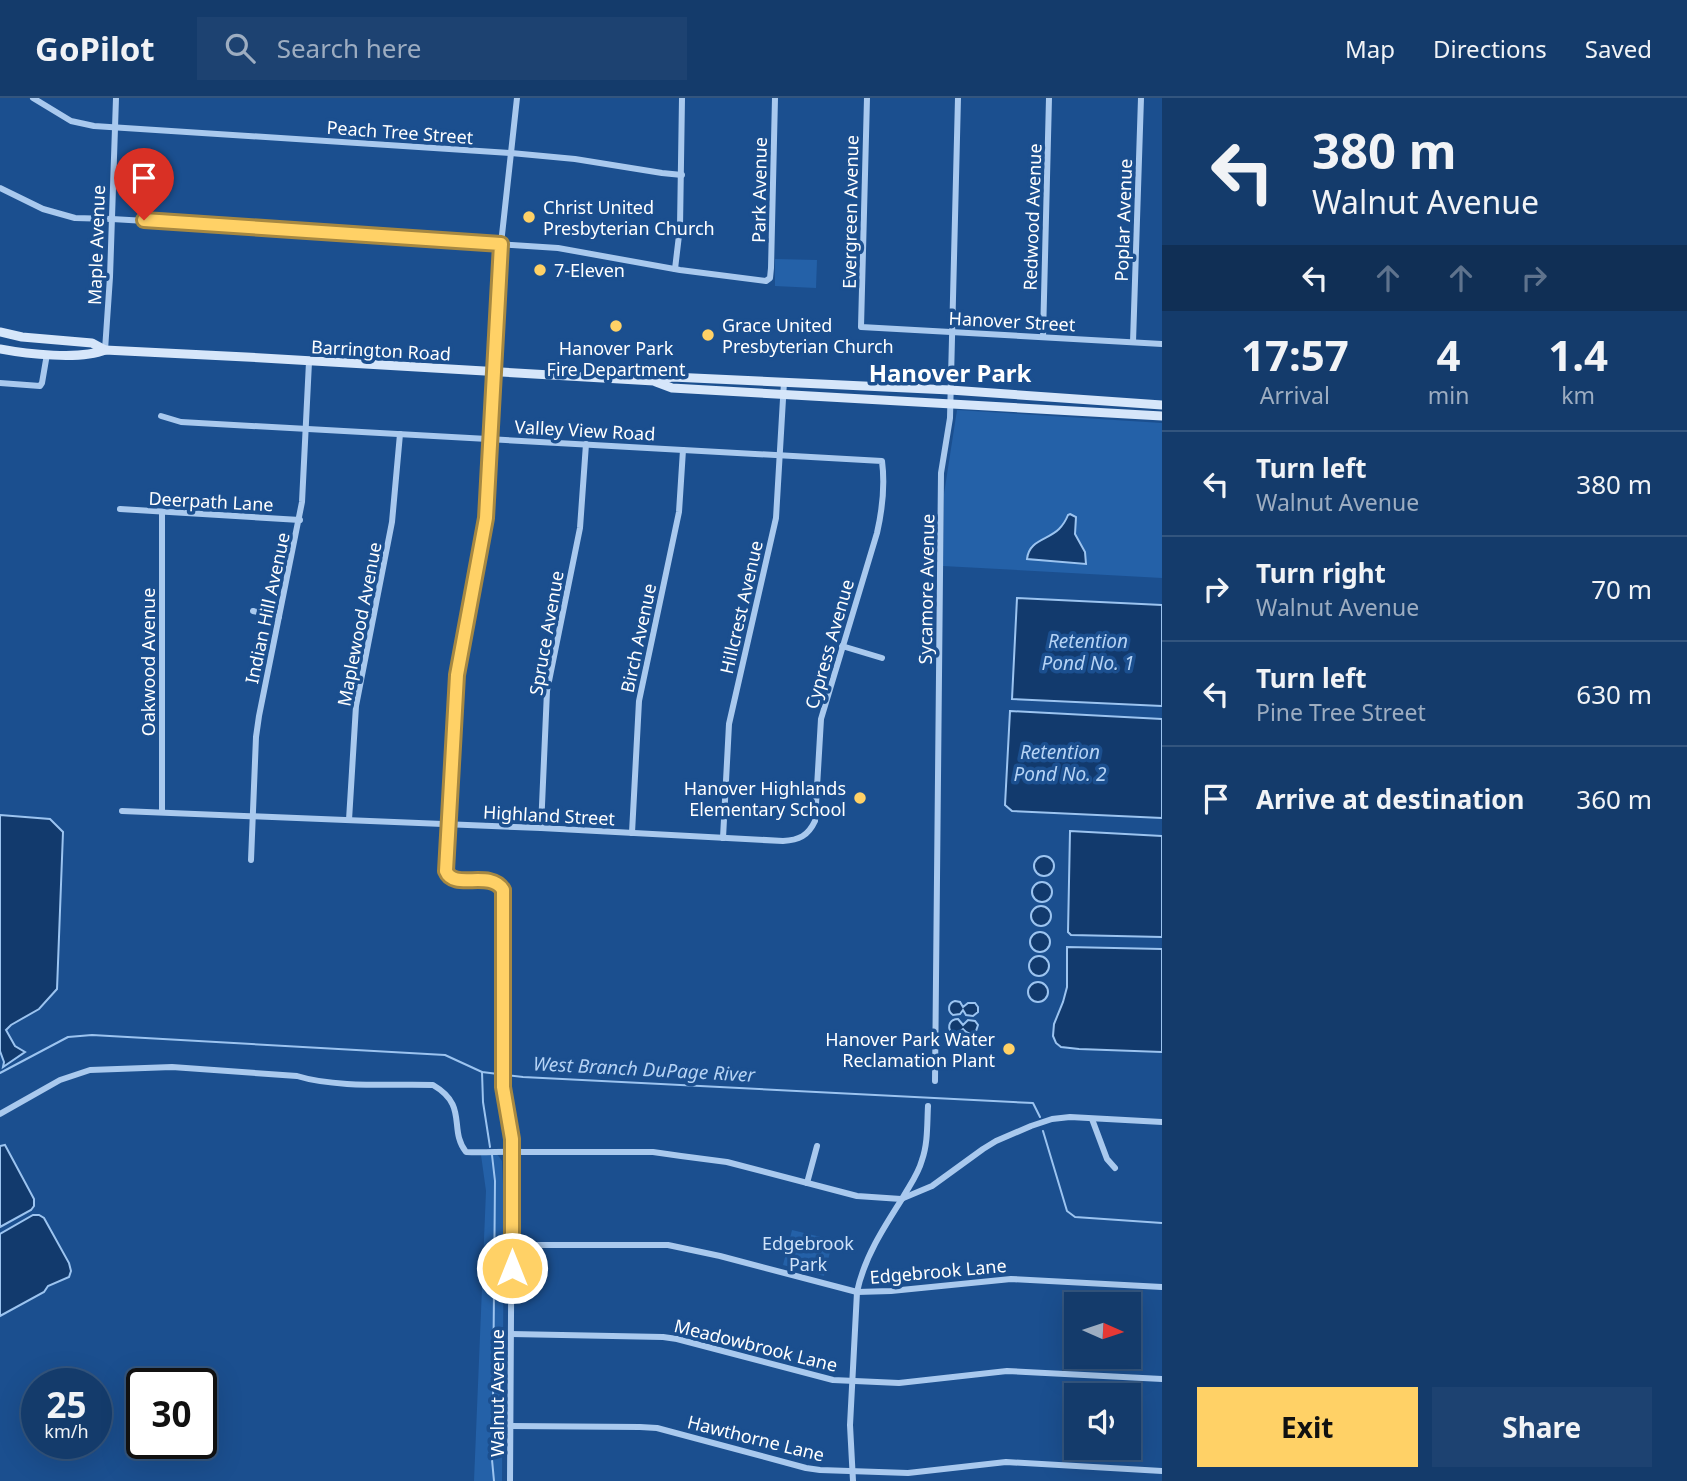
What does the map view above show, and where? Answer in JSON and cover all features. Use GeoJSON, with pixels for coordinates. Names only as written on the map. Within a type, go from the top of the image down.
{"type":"FeatureCollection","features":[{"type":"Feature","properties":{"kind":"main road","name":"Barrington Road"},"geometry":{"type":"LineString","coordinates":[[0,332],[22,337],[92,343],[105,350],[654,381],[672,377],[950,390],[1162,405]]}},
{"type":"Feature","properties":{"kind":"main road","name":"Barrington Road"},"geometry":{"type":"LineString","coordinates":[[0,349],[93,355],[105,350]]}},
{"type":"Feature","properties":{"kind":"main road","name":"Barrington Road"},"geometry":{"type":"LineString","coordinates":[[654,381],[672,388],[1162,416]]}},
{"type":"Feature","properties":{"kind":"street","name":"Peach Tree Street"},"geometry":{"type":"LineString","coordinates":[[33,98],[71,121],[94,126],[511,153],[575,159],[682,175]]}},
{"type":"Feature","properties":{"kind":"street","name":"Maple Avenue"},"geometry":{"type":"LineString","coordinates":[[105,350],[116,98]]}},
{"type":"Feature","properties":{"kind":"street","name":"Walnut Avenue"},"geometry":{"type":"LineString","coordinates":[[510,1481],[512,1139],[503,1087],[503,890],[493,881],[450,878],[446,871],[457,675],[486,518],[501,244],[517,98]]}},
{"type":"Feature","properties":{"kind":"street"},"geometry":{"type":"LineString","coordinates":[[0,188],[43,209],[75,218],[558,248],[675,269],[680,236],[682,98]]}},
{"type":"Feature","properties":{"kind":"street","name":"Park Avenue"},"geometry":{"type":"LineString","coordinates":[[675,269],[766,281],[769,278],[775,98]]}},
{"type":"Feature","properties":{"kind":"street","name":"Evergreen Avenue"},"geometry":{"type":"LineString","coordinates":[[861,327],[867,98]]}},
{"type":"Feature","properties":{"kind":"street","name":"Sycamore Avenue"},"geometry":{"type":"LineString","coordinates":[[935,1081],[942,473],[950,418],[958,98]]}},
{"type":"Feature","properties":{"kind":"street","name":"Redwood Avenue"},"geometry":{"type":"LineString","coordinates":[[1043,337],[1049,98]]}},
{"type":"Feature","properties":{"kind":"street","name":"Poplar Avenue"},"geometry":{"type":"LineString","coordinates":[[1133,342],[1141,98]]}},
{"type":"Feature","properties":{"kind":"street","name":"Hanover Street"},"geometry":{"type":"LineString","coordinates":[[861,327],[1162,344]]}},
{"type":"Feature","properties":{"kind":"street"},"geometry":{"type":"LineString","coordinates":[[0,383],[40,386],[47,354]]}},
{"type":"Feature","properties":{"kind":"street","name":"Indian Hill Avenue"},"geometry":{"type":"LineString","coordinates":[[251,860],[259,716],[300,520],[309,362]]}},
{"type":"Feature","properties":{"kind":"street","name":"Hillcrest Avenue"},"geometry":{"type":"LineString","coordinates":[[723,838],[729,724],[776,518],[784,382]]}},
{"type":"Feature","properties":{"kind":"street","name":"Valley View Road"},"geometry":{"type":"LineString","coordinates":[[162,416],[181,422],[882,461]]}},
{"type":"Feature","properties":{"kind":"street","name":"Maplewood Avenue"},"geometry":{"type":"LineString","coordinates":[[349,820],[356,706],[394,513],[400,434]]}},
{"type":"Feature","properties":{"kind":"street","name":"Spruce Avenue"},"geometry":{"type":"LineString","coordinates":[[541,828],[547,691],[580,527],[586,444]]}},
{"type":"Feature","properties":{"kind":"street","name":"Birch Avenue"},"geometry":{"type":"LineString","coordinates":[[632,833],[639,701],[677,524],[683,450]]}},
{"type":"Feature","properties":{"kind":"street","name":"Cypress Avenue"},"geometry":{"type":"LineString","coordinates":[[805,835],[815,821],[821,719],[879,523],[882,461]]}},
{"type":"Feature","properties":{"kind":"street","name":"Deerpath Lane"},"geometry":{"type":"LineString","coordinates":[[120,509],[300,520]]}},
{"type":"Feature","properties":{"kind":"street","name":"Oakwood Avenue"},"geometry":{"type":"LineString","coordinates":[[162,512],[162,812]]}},
{"type":"Feature","properties":{"kind":"street"},"geometry":{"type":"LineString","coordinates":[[253,611],[279,617]]}},
{"type":"Feature","properties":{"kind":"street"},"geometry":{"type":"LineString","coordinates":[[842,646],[882,659]]}},
{"type":"Feature","properties":{"kind":"street","name":"Highland Street"},"geometry":{"type":"LineString","coordinates":[[122,811],[791,841],[805,835]]}},
{"type":"Feature","properties":{"kind":"street"},"geometry":{"type":"LineString","coordinates":[[0,1114],[60,1080],[104,1068],[172,1067],[297,1076],[325,1082],[433,1085],[446,1093],[455,1109],[461,1146],[466,1152],[653,1153],[727,1162],[858,1196],[901,1199],[932,1186],[1008,1134],[1052,1119],[1070,1117],[1162,1122]]}},
{"type":"Feature","properties":{"kind":"street"},"geometry":{"type":"LineString","coordinates":[[853,1481],[850,1425],[857,1292],[867,1259],[922,1162],[928,1106]]}},
{"type":"Feature","properties":{"kind":"street"},"geometry":{"type":"LineString","coordinates":[[1093,1119],[1107,1159],[1115,1168]]}},
{"type":"Feature","properties":{"kind":"street"},"geometry":{"type":"LineString","coordinates":[[807,1183],[817,1146]]}},
{"type":"Feature","properties":{"kind":"street","name":"Edgebrook Lane"},"geometry":{"type":"LineString","coordinates":[[513,1245],[668,1245],[720,1255],[857,1292],[891,1292],[1011,1279],[1162,1287]]}},
{"type":"Feature","properties":{"kind":"street","name":"Meadowbrook Lane"},"geometry":{"type":"LineString","coordinates":[[511,1334],[663,1337],[833,1380],[899,1382],[1007,1371],[1162,1379]]}},
{"type":"Feature","properties":{"kind":"street","name":"Hawthorne Lane"},"geometry":{"type":"LineString","coordinates":[[510,1426],[657,1428],[806,1468],[852,1472],[908,1472],[1006,1462],[1162,1471]]}},
{"type":"Feature","properties":{"kind":"green space"},"geometry":{"type":"Polygon","coordinates":[[[775,259],[817,260],[816,288],[775,286],[775,259]]]}},
{"type":"Feature","properties":{"kind":"green space"},"geometry":{"type":"Polygon","coordinates":[[[957,410],[1162,423],[1162,578],[943,566],[944,494],[957,410]]]}},
{"type":"Feature","properties":{"kind":"green space"},"geometry":{"type":"Polygon","coordinates":[[[497,1154],[502,1161],[504,1207],[502,1481],[474,1481],[486,1191],[481,1155],[497,1154]]]}},
{"type":"Feature","properties":{"kind":"green space","name":"Edgebrook Park"},"geometry":{"type":"Polygon","coordinates":[[[792,1230],[833,1240],[824,1276],[783,1265],[792,1230]]]}},
{"type":"Feature","properties":{"kind":"water"},"geometry":{"type":"Polygon","coordinates":[[[1070,514],[1076,517],[1075,534],[1085,552],[1086,564],[1027,559],[1031,548],[1055,533],[1070,514]]]}},
{"type":"Feature","properties":{"kind":"water","name":"Retention Pond No. 1"},"geometry":{"type":"Polygon","coordinates":[[[1017,598],[1162,605],[1162,706],[1012,699],[1017,598]]]}},
{"type":"Feature","properties":{"kind":"water","name":"Retention Pond No. 2"},"geometry":{"type":"Polygon","coordinates":[[[1010,711],[1162,719],[1162,818],[1012,811],[1005,805],[1010,711]]]}},
{"type":"Feature","properties":{"kind":"water"},"geometry":{"type":"Polygon","coordinates":[[[0,815],[50,819],[63,832],[57,989],[39,1009],[6,1030],[15,1046],[25,1052],[3,1067],[0,1051],[0,815]]]}},
{"type":"Feature","properties":{"kind":"water"},"geometry":{"type":"Polygon","coordinates":[[[1070,831],[1162,836],[1162,937],[1071,935],[1068,932],[1070,831]]]}},
{"type":"Feature","properties":{"kind":"water"},"geometry":{"type":"Polygon","coordinates":[[[1044,856],[1051,859],[1054,866],[1051,873],[1044,876],[1037,873],[1034,866],[1037,859],[1044,856]]]}},
{"type":"Feature","properties":{"kind":"water"},"geometry":{"type":"Polygon","coordinates":[[[1042,882],[1049,885],[1052,892],[1049,899],[1042,902],[1035,899],[1032,892],[1035,885],[1042,882]]]}},
{"type":"Feature","properties":{"kind":"water"},"geometry":{"type":"Polygon","coordinates":[[[1041,906],[1048,909],[1051,916],[1048,923],[1041,926],[1034,923],[1031,916],[1034,909],[1041,906]]]}},
{"type":"Feature","properties":{"kind":"water"},"geometry":{"type":"Polygon","coordinates":[[[1040,932],[1047,935],[1050,942],[1047,949],[1040,952],[1033,949],[1030,942],[1033,935],[1040,932]]]}},
{"type":"Feature","properties":{"kind":"water"},"geometry":{"type":"Polygon","coordinates":[[[1067,947],[1162,949],[1162,1052],[1079,1049],[1061,1047],[1056,1043],[1053,1036],[1054,1024],[1067,987],[1067,947]]]}},
{"type":"Feature","properties":{"kind":"water"},"geometry":{"type":"Polygon","coordinates":[[[1039,956],[1046,959],[1049,966],[1046,973],[1039,976],[1032,973],[1029,966],[1032,959],[1039,956]]]}},
{"type":"Feature","properties":{"kind":"water"},"geometry":{"type":"Polygon","coordinates":[[[1038,982],[1045,985],[1048,992],[1045,999],[1038,1002],[1031,999],[1028,992],[1031,985],[1038,982]]]}},
{"type":"Feature","properties":{"kind":"water"},"geometry":{"type":"Polygon","coordinates":[[[955,1001],[960,1002],[963,1007],[968,1003],[975,1003],[978,1012],[973,1016],[966,1015],[963,1010],[960,1014],[953,1015],[949,1007],[955,1001]]]}},
{"type":"Feature","properties":{"kind":"water"},"geometry":{"type":"Polygon","coordinates":[[[958,1019],[963,1025],[968,1020],[975,1021],[978,1025],[976,1031],[970,1034],[963,1029],[958,1033],[951,1032],[950,1023],[958,1019]]]}},
{"type":"Feature","properties":{"kind":"water"},"geometry":{"type":"Polygon","coordinates":[[[5,1145],[34,1199],[34,1206],[0,1227],[0,1146],[5,1145]]]}},
{"type":"Feature","properties":{"kind":"water"},"geometry":{"type":"Polygon","coordinates":[[[33,1215],[44,1218],[71,1271],[69,1277],[48,1286],[44,1292],[0,1316],[0,1234],[33,1215]]]}},
{"type":"Feature","properties":{"kind":"waterway","name":"West Branch DuPage River"},"geometry":{"type":"LineString","coordinates":[[0,1073],[68,1037],[92,1035],[445,1055],[482,1072],[523,1077],[1033,1103],[1040,1117]]}},
{"type":"Feature","properties":{"kind":"waterway"},"geometry":{"type":"LineString","coordinates":[[482,1072],[483,1102],[490,1147]]}},
{"type":"Feature","properties":{"kind":"waterway","name":"West Branch DuPage River"},"geometry":{"type":"LineString","coordinates":[[1043,1131],[1067,1211],[1075,1217],[1162,1223]]}},
{"type":"Feature","properties":{"kind":"waterway"},"geometry":{"type":"LineString","coordinates":[[492,1155],[495,1181],[494,1411],[491,1449],[494,1481]]}},
{"type":"Feature","properties":{"kind":"place","name":"Christ United Presbyterian Church"},"geometry":{"type":"Point","coordinates":[529,217]}},
{"type":"Feature","properties":{"kind":"place","name":"7-Eleven"},"geometry":{"type":"Point","coordinates":[540,270]}},
{"type":"Feature","properties":{"kind":"place","name":"Hanover Park Fire Department"},"geometry":{"type":"Point","coordinates":[616,326]}},
{"type":"Feature","properties":{"kind":"place","name":"Grace United Presbyterian Church"},"geometry":{"type":"Point","coordinates":[708,335]}},
{"type":"Feature","properties":{"kind":"place","name":"Hanover Highlands Elementary School"},"geometry":{"type":"Point","coordinates":[860,798]}},
{"type":"Feature","properties":{"kind":"place","name":"Hanover Park Water Reclamation Plant"},"geometry":{"type":"Point","coordinates":[1009,1049]}},
{"type":"Feature","properties":{"kind":"district","name":"Hanover Park"},"geometry":{"type":"Point","coordinates":[950,372]}},
{"type":"Feature","properties":{"kind":"route"},"geometry":{"type":"LineString","coordinates":[[144,220],[501,244],[486,518],[457,675],[446,871],[453,879],[496,882],[503,890],[503,1087],[512,1139],[512,1268]]}}]}
